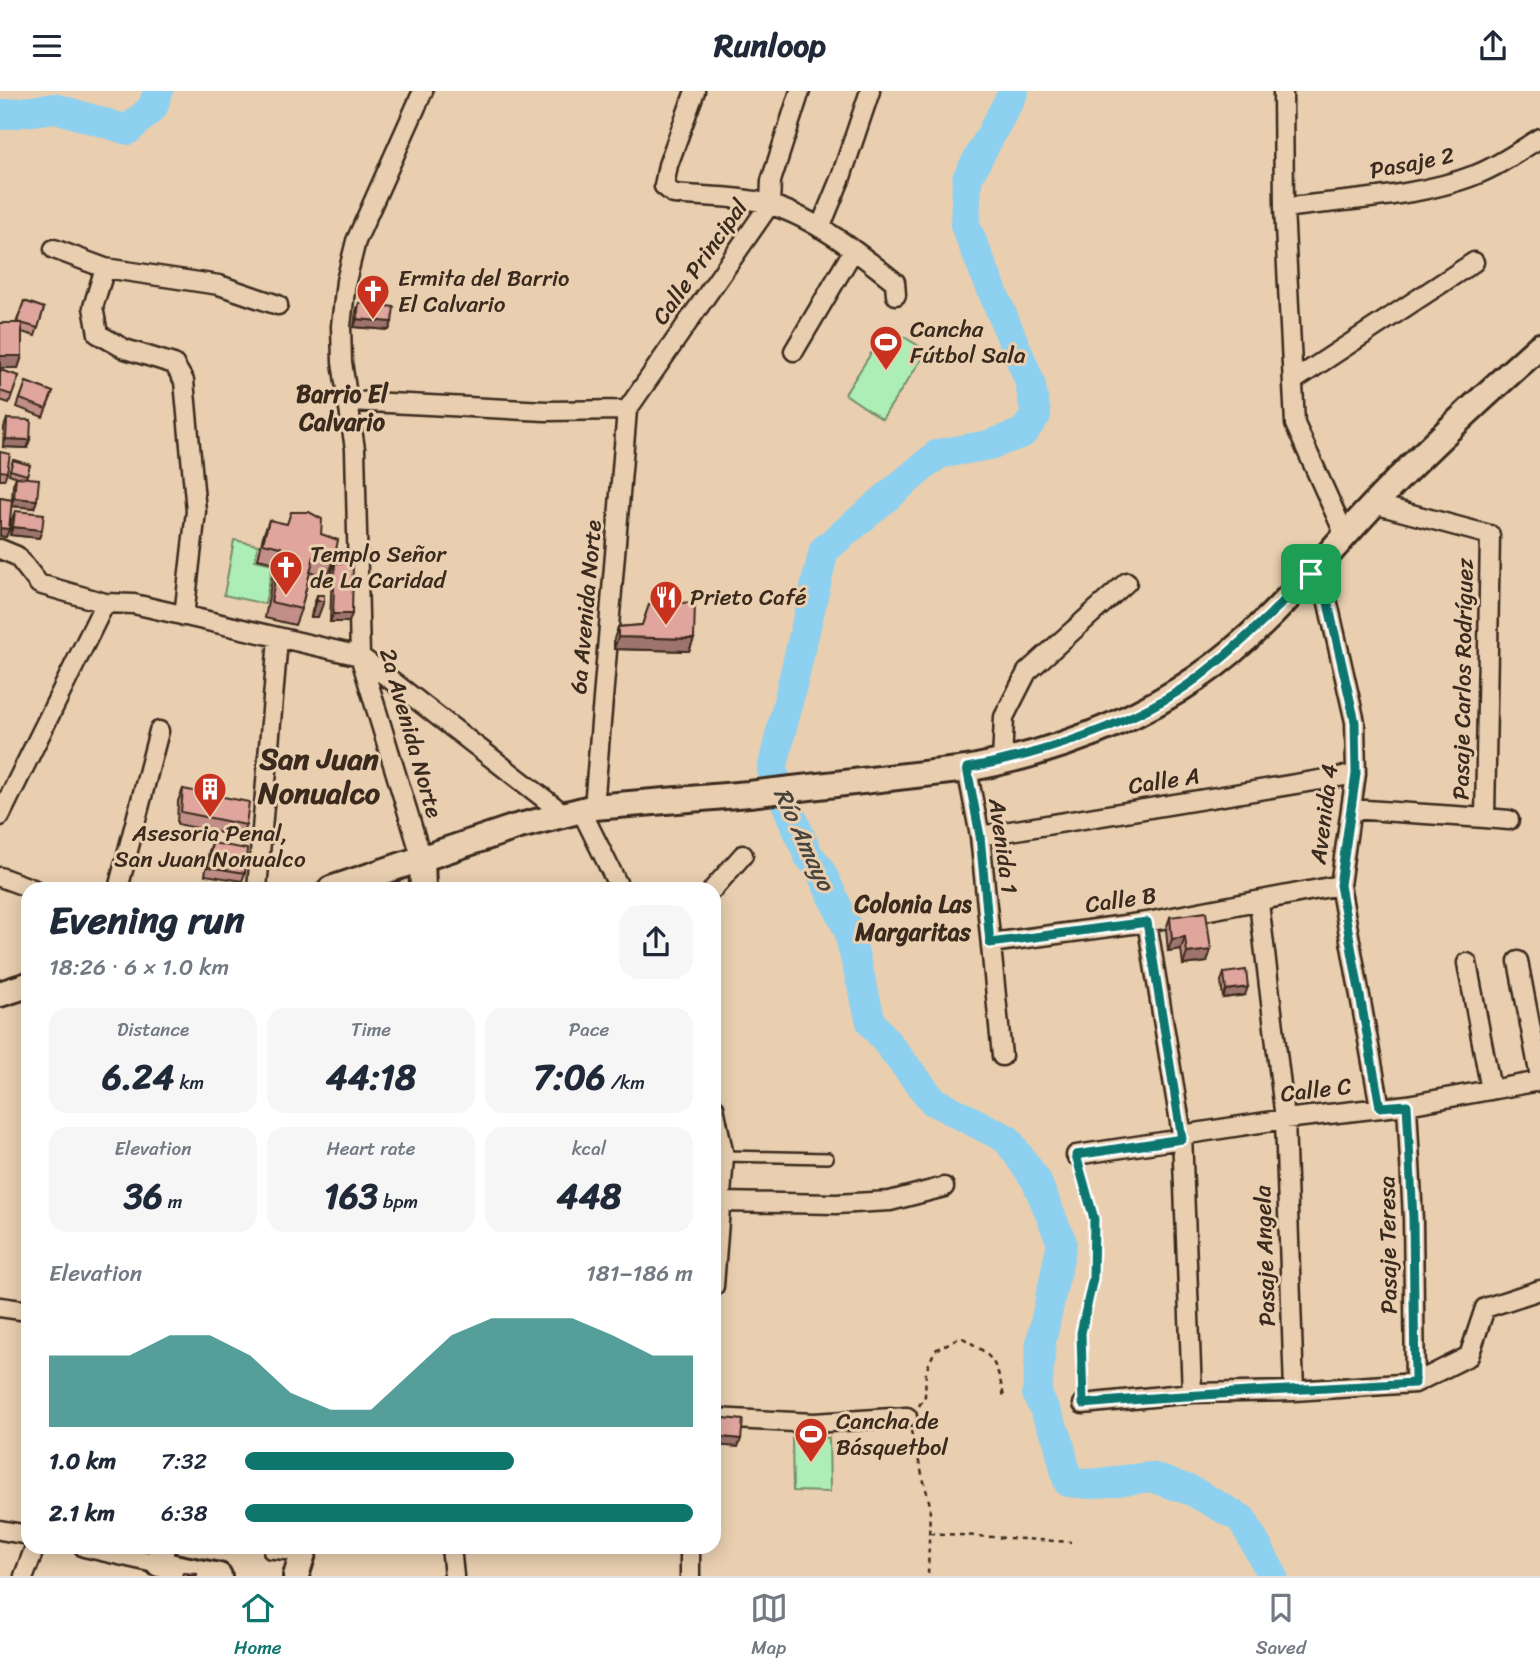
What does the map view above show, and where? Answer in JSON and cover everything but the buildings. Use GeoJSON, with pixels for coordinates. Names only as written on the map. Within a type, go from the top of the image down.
{"type":"FeatureCollection","features":[{"type":"Feature","properties":{"kind":"main road"},"geometry":{"type":"LineString","coordinates":[[352,882],[580,811],[967,768],[1002,762],[1080,738],[1158,701],[1198,678],[1256,628],[1461,417],[1540,346]]}},
{"type":"Feature","properties":{"kind":"main road"},"geometry":{"type":"LineString","coordinates":[[422,859],[424,882]]}},
{"type":"Feature","properties":{"kind":"main road"},"geometry":{"type":"LineString","coordinates":[[0,994],[21,987]]}},
{"type":"Feature","properties":{"kind":"main road"},"geometry":{"type":"LineString","coordinates":[[160,1555],[219,1576]]}},
{"type":"Feature","properties":{"kind":"street","name":"2a Avenida Norte"},"geometry":{"type":"LineString","coordinates":[[422,859],[360,656],[355,449],[342,362],[341,326],[346,281],[356,241],[423,91]]}},
{"type":"Feature","properties":{"kind":"street"},"geometry":{"type":"LineString","coordinates":[[695,91],[668,165],[664,186],[674,194],[770,204],[820,228],[853,250],[895,282],[896,295]]}},
{"type":"Feature","properties":{"kind":"street","name":"Calle Principal"},"geometry":{"type":"LineString","coordinates":[[626,409],[770,204],[771,181],[800,91]]}},
{"type":"Feature","properties":{"kind":"street"},"geometry":{"type":"LineString","coordinates":[[820,228],[841,177],[870,91]]}},
{"type":"Feature","properties":{"kind":"street"},"geometry":{"type":"LineString","coordinates":[[1283,91],[1284,208],[1295,424],[1345,535]]}},
{"type":"Feature","properties":{"kind":"street","name":"Pasaje 2"},"geometry":{"type":"LineString","coordinates":[[1284,208],[1422,189],[1464,179],[1476,175],[1540,138]]}},
{"type":"Feature","properties":{"kind":"street"},"geometry":{"type":"LineString","coordinates":[[54,249],[105,268],[172,281],[219,285],[278,305]]}},
{"type":"Feature","properties":{"kind":"street"},"geometry":{"type":"LineString","coordinates":[[794,351],[853,250]]}},
{"type":"Feature","properties":{"kind":"street"},"geometry":{"type":"LineString","coordinates":[[1293,381],[1474,262]]}},
{"type":"Feature","properties":{"kind":"street"},"geometry":{"type":"LineString","coordinates":[[105,268],[93,307],[97,334],[125,349],[174,364],[184,381],[196,511],[184,616]]}},
{"type":"Feature","properties":{"kind":"street"},"geometry":{"type":"LineString","coordinates":[[349,401],[546,411],[626,409]]}},
{"type":"Feature","properties":{"kind":"street","name":"6a Avenida Norte"},"geometry":{"type":"LineString","coordinates":[[580,811],[626,409]]}},
{"type":"Feature","properties":{"kind":"street","name":"Pasaje Carlos Rodríguez"},"geometry":{"type":"LineString","coordinates":[[1374,504],[1490,535],[1485,818]]}},
{"type":"Feature","properties":{"kind":"street"},"geometry":{"type":"LineString","coordinates":[[0,549],[17,556],[39,584],[105,603],[134,604],[360,656],[580,811],[616,882]]}},
{"type":"Feature","properties":{"kind":"street","name":"Avenida 4"},"geometry":{"type":"LineString","coordinates":[[1311,574],[1325,590],[1355,722],[1356,774],[1340,885],[1380,1107]]}},
{"type":"Feature","properties":{"kind":"street"},"geometry":{"type":"LineString","coordinates":[[1002,762],[1004,717],[1027,671],[1127,582]]}},
{"type":"Feature","properties":{"kind":"street"},"geometry":{"type":"LineString","coordinates":[[0,816],[105,603]]}},
{"type":"Feature","properties":{"kind":"street"},"geometry":{"type":"LineString","coordinates":[[258,882],[278,639]]}},
{"type":"Feature","properties":{"kind":"street"},"geometry":{"type":"LineString","coordinates":[[120,882],[159,731]]}},
{"type":"Feature","properties":{"kind":"street","name":"Avenida 1"},"geometry":{"type":"LineString","coordinates":[[967,768],[980,836],[1002,1056]]}},
{"type":"Feature","properties":{"kind":"street","name":"Calle A"},"geometry":{"type":"LineString","coordinates":[[980,836],[1356,774]]}},
{"type":"Feature","properties":{"kind":"street","name":"Pasaje Carlos Rodríguez"},"geometry":{"type":"LineString","coordinates":[[1351,809],[1509,820]]}},
{"type":"Feature","properties":{"kind":"street"},"geometry":{"type":"LineString","coordinates":[[719,882],[743,855]]}},
{"type":"Feature","properties":{"kind":"street"},"geometry":{"type":"LineString","coordinates":[[0,877],[21,885]]}},
{"type":"Feature","properties":{"kind":"street","name":"Calle B"},"geometry":{"type":"LineString","coordinates":[[990,943],[1147,922],[1340,885]]}},
{"type":"Feature","properties":{"kind":"street","name":"Pasaje Angela"},"geometry":{"type":"LineString","coordinates":[[1259,902],[1285,1119],[1294,1391]]}},
{"type":"Feature","properties":{"kind":"street"},"geometry":{"type":"LineString","coordinates":[[1147,922],[1182,1137],[1192,1393]]}},
{"type":"Feature","properties":{"kind":"street"},"geometry":{"type":"LineString","coordinates":[[1518,961],[1540,1079]]}},
{"type":"Feature","properties":{"kind":"street"},"geometry":{"type":"LineString","coordinates":[[1467,963],[1491,1090]]}},
{"type":"Feature","properties":{"kind":"street","name":"Calle C"},"geometry":{"type":"LineString","coordinates":[[1076,1155],[1285,1119],[1407,1105],[1540,1079]]}},
{"type":"Feature","properties":{"kind":"street","name":"Pasaje Teresa"},"geometry":{"type":"LineString","coordinates":[[1407,1105],[1413,1219],[1415,1383]]}},
{"type":"Feature","properties":{"kind":"street"},"geometry":{"type":"LineString","coordinates":[[721,1141],[724,1156],[721,1212]]}},
{"type":"Feature","properties":{"kind":"street"},"geometry":{"type":"LineString","coordinates":[[722,1202],[836,1204],[890,1201],[944,1187]]}},
{"type":"Feature","properties":{"kind":"street"},"geometry":{"type":"LineString","coordinates":[[1083,1404],[1192,1393],[1294,1391],[1415,1383],[1469,1356],[1485,1308],[1540,1290]]}},
{"type":"Feature","properties":{"kind":"street"},"geometry":{"type":"LineString","coordinates":[[0,1307],[21,1310]]}},
{"type":"Feature","properties":{"kind":"street"},"geometry":{"type":"LineString","coordinates":[[721,1418],[814,1423],[907,1417]]}},
{"type":"Feature","properties":{"kind":"street"},"geometry":{"type":"LineString","coordinates":[[0,1530],[21,1534]]}},
{"type":"Feature","properties":{"kind":"street"},"geometry":{"type":"LineString","coordinates":[[24,1576],[32,1554]]}},
{"type":"Feature","properties":{"kind":"street"},"geometry":{"type":"LineString","coordinates":[[452,1554],[454,1576]]}},
{"type":"Feature","properties":{"kind":"street"},"geometry":{"type":"LineString","coordinates":[[690,1554],[690,1576]]}},
{"type":"Feature","properties":{"kind":"lane"},"geometry":{"type":"LineString","coordinates":[[724,1156],[828,1158]]}},
{"type":"Feature","properties":{"kind":"lane"},"geometry":{"type":"LineString","coordinates":[[274,1554],[301,1560]]}},
{"type":"Feature","properties":{"kind":"path"},"geometry":{"type":"LineString","coordinates":[[1076,1155],[1094,1219],[1093,1278],[1081,1333],[1083,1404]]}},
{"type":"Feature","properties":{"kind":"path"},"geometry":{"type":"LineString","coordinates":[[928,1576],[930,1505],[907,1417],[925,1396],[926,1371],[935,1350],[961,1337],[982,1349],[997,1364],[1004,1397]]}},
{"type":"Feature","properties":{"kind":"path"},"geometry":{"type":"LineString","coordinates":[[929,1533],[1071,1542]]}},
{"type":"Feature","properties":{"kind":"green space","name":"Cancha Fútbol Sala"},"geometry":{"type":"Polygon","coordinates":[[[888,327],[927,351],[882,419],[845,394],[888,327]]]}},
{"type":"Feature","properties":{"kind":"green space"},"geometry":{"type":"Polygon","coordinates":[[[234,540],[258,545],[255,560],[273,564],[265,604],[224,595],[234,540]]]}},
{"type":"Feature","properties":{"kind":"green space","name":"Cancha de Básquetbol"},"geometry":{"type":"Polygon","coordinates":[[[792,1438],[829,1438],[830,1492],[793,1491],[792,1438]]]}},
{"type":"Feature","properties":{"kind":"waterway"},"geometry":{"type":"LineString","coordinates":[[0,115],[55,108],[128,130],[153,107],[158,91]]}},
{"type":"Feature","properties":{"kind":"waterway","name":"Río Amayo"},"geometry":{"type":"LineString","coordinates":[[1014,91],[967,179],[965,225],[1030,382],[1036,415],[1023,433],[989,445],[938,454],[824,550],[772,770],[808,855],[819,868],[848,929],[871,1022],[933,1101],[1007,1139],[1036,1180],[1062,1243],[1041,1342],[1037,1394],[1058,1439],[1068,1482],[1091,1484],[1151,1477],[1192,1491],[1242,1519],[1273,1576]]}},
{"type":"Feature","properties":{"kind":"place","name":"Ermita del Barrio El Calvario"},"geometry":{"type":"Point","coordinates":[373,321]}},
{"type":"Feature","properties":{"kind":"place","name":"Cancha Fútbol Sala"},"geometry":{"type":"Point","coordinates":[886,372]}},
{"type":"Feature","properties":{"kind":"place","name":"Templo Señor de La Caridad"},"geometry":{"type":"Point","coordinates":[286,597]}},
{"type":"Feature","properties":{"kind":"place","name":"Prieto Café"},"geometry":{"type":"Point","coordinates":[666,627]}},
{"type":"Feature","properties":{"kind":"place","name":"Asesoria Penal, San Juan Nonualco"},"geometry":{"type":"Point","coordinates":[210,819]}},
{"type":"Feature","properties":{"kind":"place","name":"Cancha de Básquetbol"},"geometry":{"type":"Point","coordinates":[811,1464]}},
{"type":"Feature","properties":{"kind":"district","name":"Barrio El Calvario"},"geometry":{"type":"Point","coordinates":[342,408]}},
{"type":"Feature","properties":{"kind":"district","name":"San Juan Nonualco"},"geometry":{"type":"Point","coordinates":[319,776]}},
{"type":"Feature","properties":{"kind":"district","name":"Colonia Las Margaritas"},"geometry":{"type":"Point","coordinates":[913,918]}},
{"type":"Feature","properties":{"kind":"route"},"geometry":{"type":"LineString","coordinates":[[1311,574],[1325,590],[1355,722],[1356,774],[1340,885],[1380,1107],[1407,1105],[1413,1219],[1415,1383],[1294,1391],[1192,1393],[1083,1404],[1081,1333],[1093,1278],[1094,1219],[1076,1155],[1182,1139],[1147,922],[990,943],[980,836],[967,768],[1002,762],[1080,738],[1158,701],[1198,678],[1256,628],[1311,574]]}}]}
